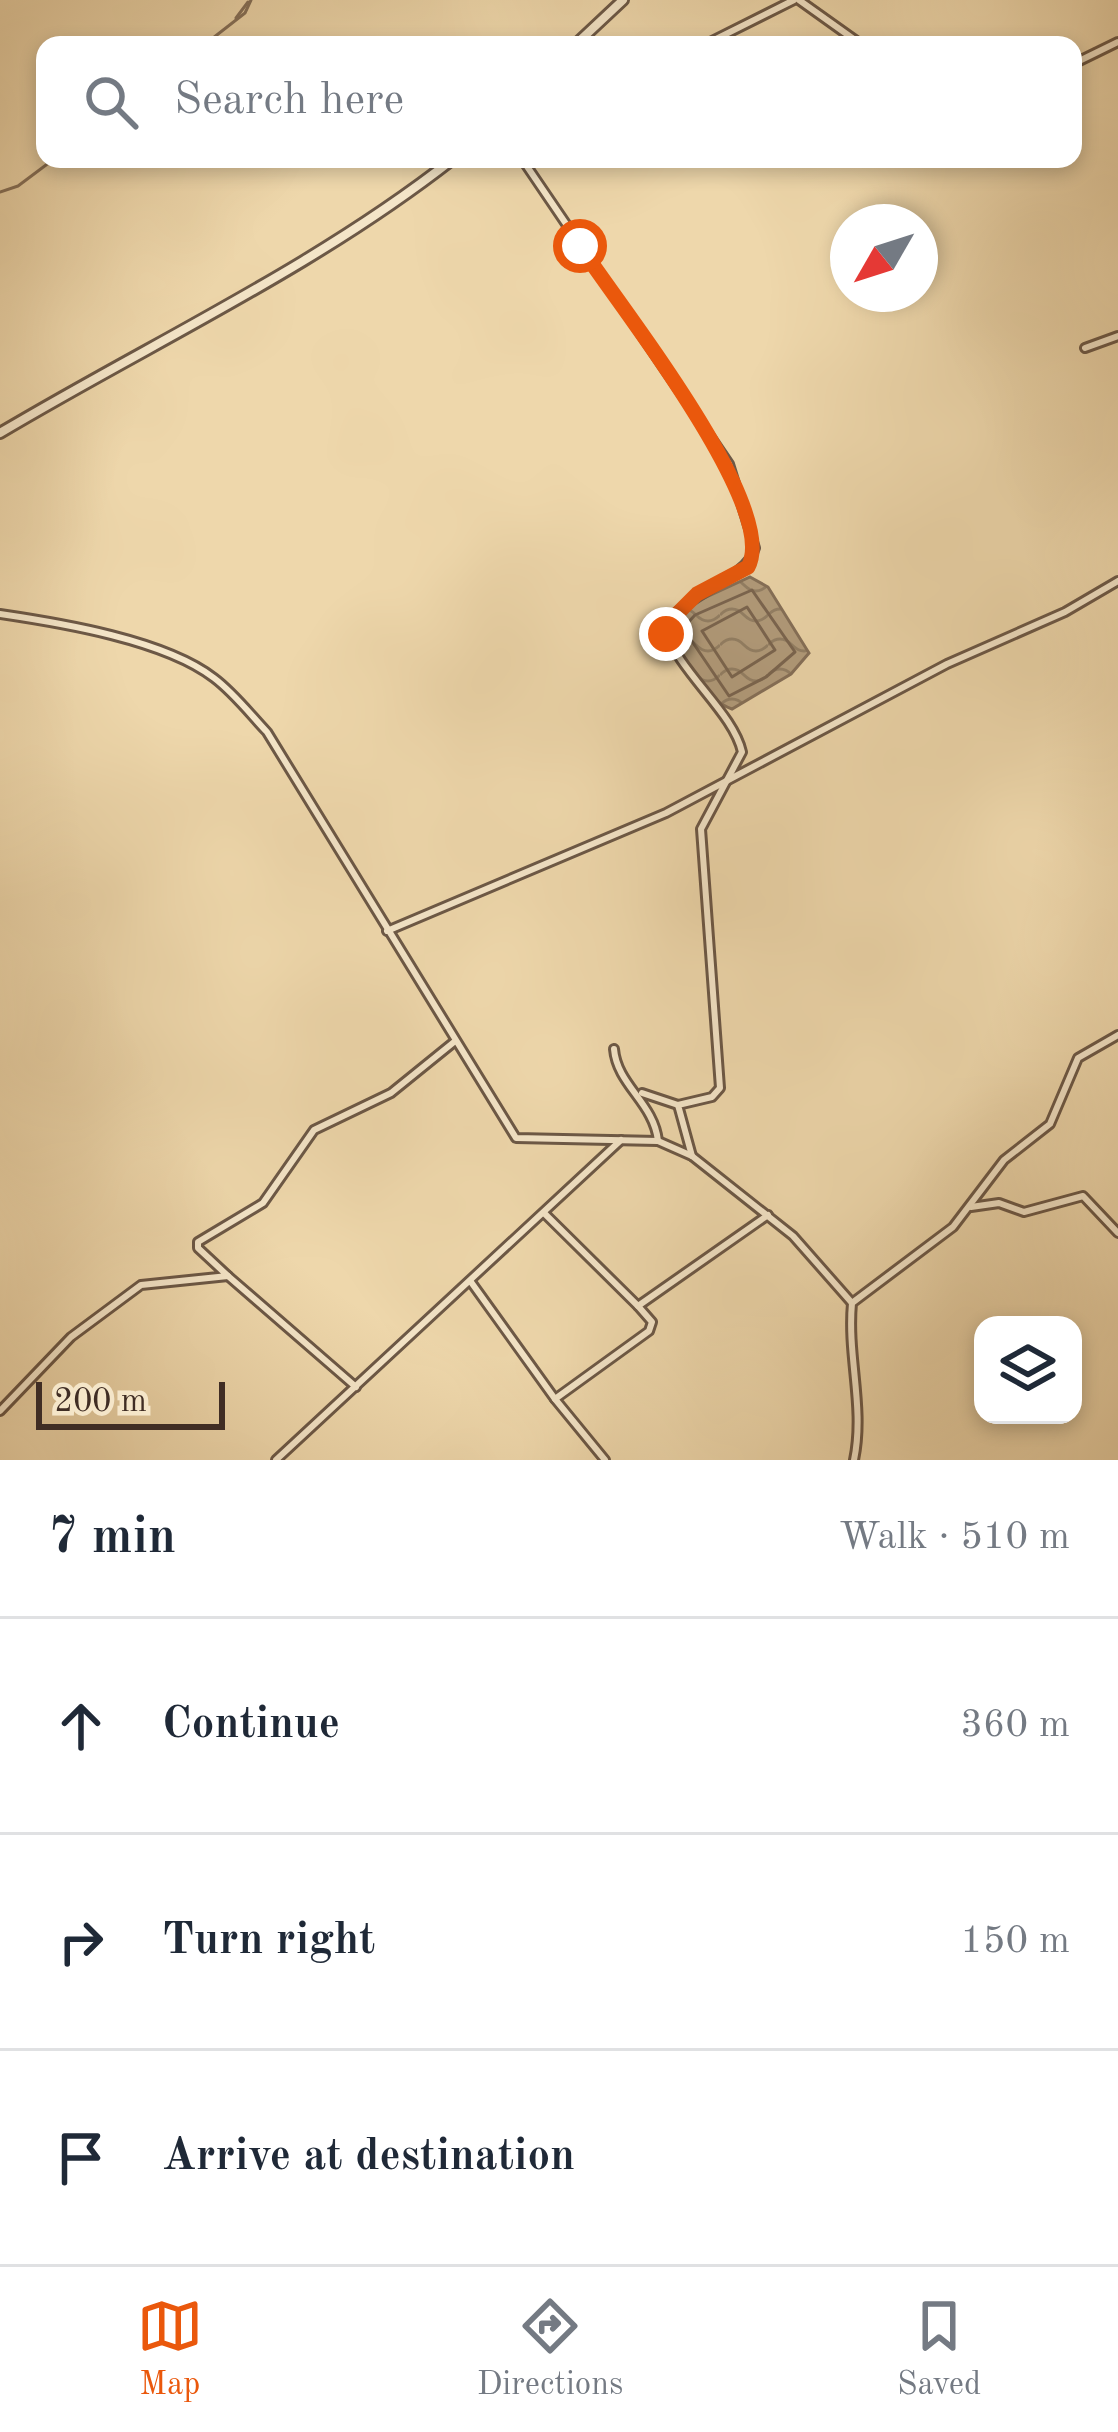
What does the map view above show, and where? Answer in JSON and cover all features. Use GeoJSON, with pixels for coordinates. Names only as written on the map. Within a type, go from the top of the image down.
{"type":"FeatureCollection","features":[{"type":"Feature","properties":{"kind":"street"},"geometry":{"type":"LineString","coordinates":[[584,36],[622,0]]}},
{"type":"Feature","properties":{"kind":"street"},"geometry":{"type":"LineString","coordinates":[[722,36],[796,0],[849,36]]}},
{"type":"Feature","properties":{"kind":"street"},"geometry":{"type":"LineString","coordinates":[[1082,60],[1118,42]]}},
{"type":"Feature","properties":{"kind":"street"},"geometry":{"type":"LineString","coordinates":[[0,433],[172,338],[362,223],[440,168]]}},
{"type":"Feature","properties":{"kind":"street"},"geometry":{"type":"LineString","coordinates":[[528,168],[736,482],[755,548],[750,563],[697,594],[664,627],[712,708],[739,739],[742,752],[701,829],[720,1088],[712,1097],[677,1105],[650,1099],[629,1084]]}},
{"type":"Feature","properties":{"kind":"street"},"geometry":{"type":"LineString","coordinates":[[1085,349],[1118,336]]}},
{"type":"Feature","properties":{"kind":"street"},"geometry":{"type":"LineString","coordinates":[[388,931],[666,813],[947,664],[1064,612],[1118,581]]}},
{"type":"Feature","properties":{"kind":"street"},"geometry":{"type":"LineString","coordinates":[[0,614],[61,623],[185,662],[214,677],[267,732],[516,1138],[658,1141],[692,1156],[722,1185],[769,1214],[852,1303]]}},
{"type":"Feature","properties":{"kind":"street"},"geometry":{"type":"LineString","coordinates":[[854,1460],[860,1405],[849,1336],[852,1303],[971,1207],[1004,1160],[1050,1124],[1078,1058],[1118,1035]]}},
{"type":"Feature","properties":{"kind":"street"},"geometry":{"type":"LineString","coordinates":[[356,1388],[228,1276],[198,1242],[263,1203],[314,1130],[391,1094],[454,1042]]}},
{"type":"Feature","properties":{"kind":"street"},"geometry":{"type":"LineString","coordinates":[[613,1056],[650,1108],[658,1141]]}},
{"type":"Feature","properties":{"kind":"street"},"geometry":{"type":"LineString","coordinates":[[677,1105],[692,1156]]}},
{"type":"Feature","properties":{"kind":"street"},"geometry":{"type":"LineString","coordinates":[[276,1460],[622,1139]]}},
{"type":"Feature","properties":{"kind":"street"},"geometry":{"type":"LineString","coordinates":[[971,1207],[999,1203],[1024,1212],[1083,1196],[1118,1233]]}},
{"type":"Feature","properties":{"kind":"street"},"geometry":{"type":"LineString","coordinates":[[544,1213],[652,1322],[649,1331],[555,1399]]}},
{"type":"Feature","properties":{"kind":"street"},"geometry":{"type":"LineString","coordinates":[[638,1306],[769,1214]]}},
{"type":"Feature","properties":{"kind":"street"},"geometry":{"type":"LineString","coordinates":[[0,1411],[71,1337],[142,1285],[228,1276]]}},
{"type":"Feature","properties":{"kind":"street"},"geometry":{"type":"LineString","coordinates":[[471,1282],[605,1460]]}},
{"type":"Feature","properties":{"kind":"street"},"geometry":{"type":"LineString","coordinates":[[284,1453],[291,1460]]}},
{"type":"Feature","properties":{"kind":"water"},"geometry":{"type":"Polygon","coordinates":[[[750,577],[768,587],[809,653],[791,674],[732,709],[693,675],[670,626],[687,606],[750,577]]]}},
{"type":"Feature","properties":{"kind":"waterway"},"geometry":{"type":"LineString","coordinates":[[216,36],[245,13],[251,0]]}},
{"type":"Feature","properties":{"kind":"waterway"},"geometry":{"type":"LineString","coordinates":[[236,18],[248,2]]}},
{"type":"Feature","properties":{"kind":"waterway"},"geometry":{"type":"LineString","coordinates":[[0,192],[18,186],[42,168]]}},
{"type":"Feature","properties":{"kind":"route"},"geometry":{"type":"LineString","coordinates":[[580,246],[729,464],[753,537],[755,548],[748,567],[712,583],[679,608],[664,627],[666,634]]}}]}
